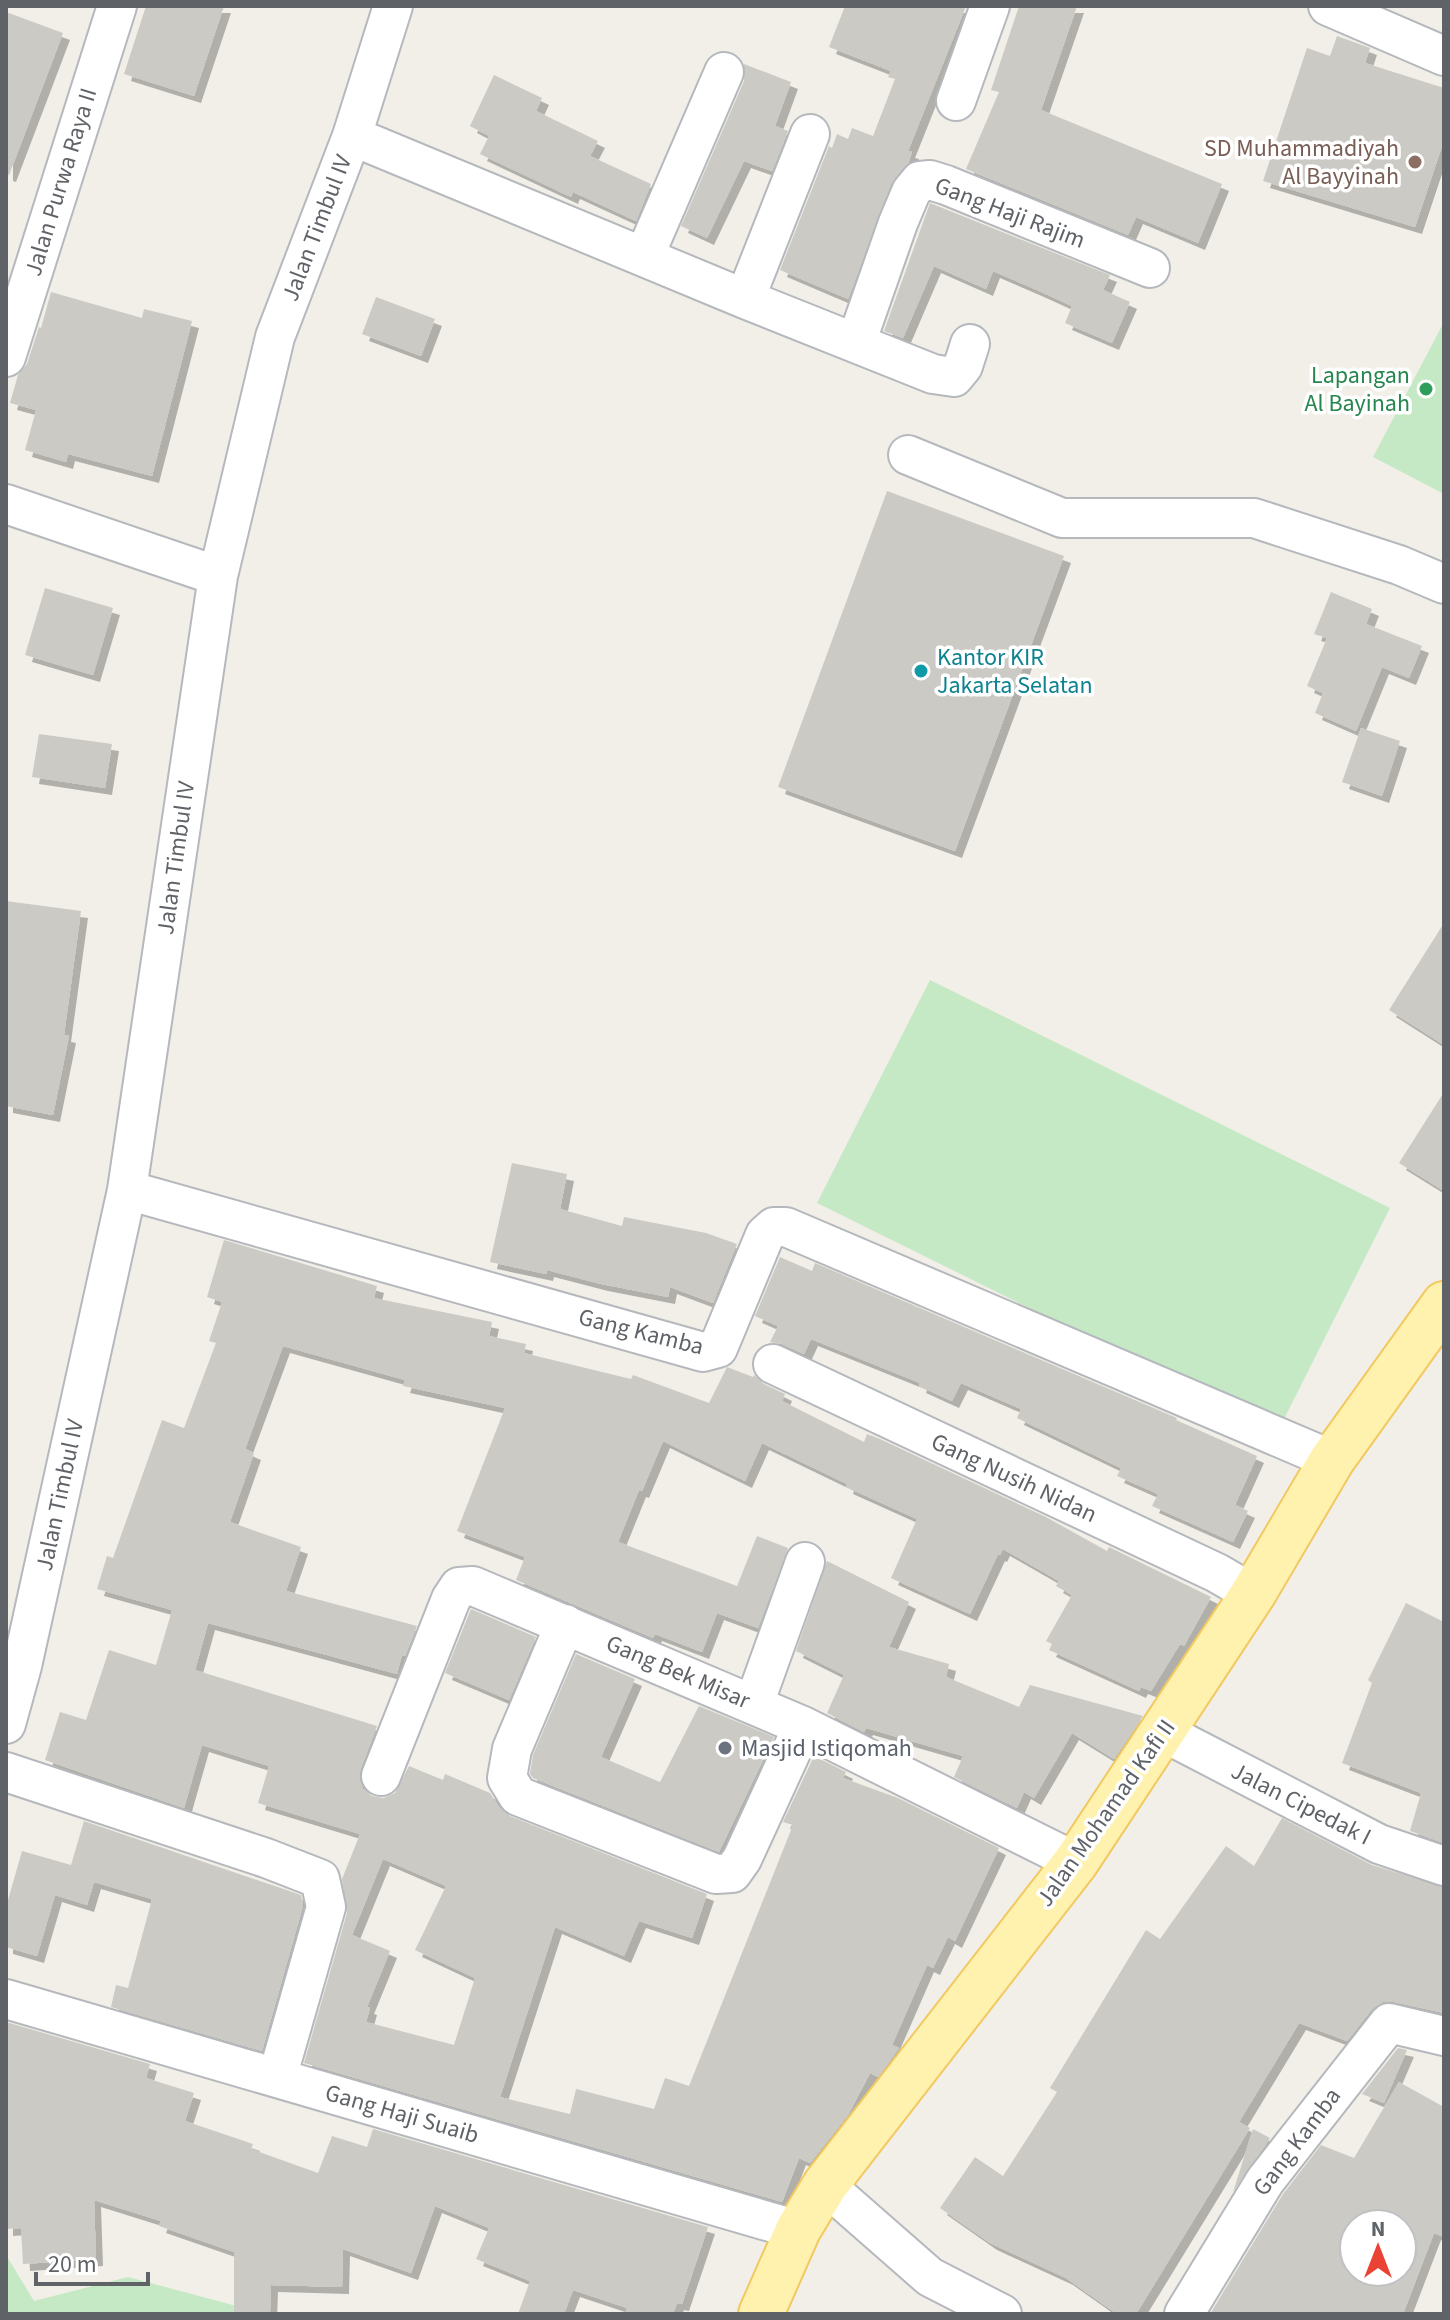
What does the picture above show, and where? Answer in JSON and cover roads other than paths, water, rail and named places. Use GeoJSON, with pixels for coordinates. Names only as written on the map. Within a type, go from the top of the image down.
{"type":"FeatureCollection","features":[{"type":"Feature","properties":{"kind":"main road","name":"Jalan Mohamad Kafi II"},"geometry":{"type":"LineString","coordinates":[[761,2314],[798,2230],[833,2193],[1076,1862],[1172,1737],[1332,1460],[1444,1304]]}},
{"type":"Feature","properties":{"kind":"street","name":"Jalan Purwa Raya II"},"geometry":{"type":"LineString","coordinates":[[6,357],[117,6]]}},
{"type":"Feature","properties":{"kind":"street","name":"Jalan Timbul IV"},"geometry":{"type":"LineString","coordinates":[[6,1724],[14,1663],[127,1190],[218,576],[275,337],[352,136],[393,6]]}},
{"type":"Feature","properties":{"kind":"street"},"geometry":{"type":"LineString","coordinates":[[956,101],[990,6]]}},
{"type":"Feature","properties":{"kind":"street"},"geometry":{"type":"LineString","coordinates":[[1328,6],[1444,56]]}},
{"type":"Feature","properties":{"kind":"street"},"geometry":{"type":"LineString","coordinates":[[644,257],[724,72]]}},
{"type":"Feature","properties":{"kind":"street"},"geometry":{"type":"LineString","coordinates":[[745,299],[810,134]]}},
{"type":"Feature","properties":{"kind":"street"},"geometry":{"type":"LineString","coordinates":[[352,136],[933,374],[954,377],[963,366],[970,344]]}},
{"type":"Feature","properties":{"kind":"street","name":"Gang Haji Rajim"},"geometry":{"type":"LineString","coordinates":[[856,343],[911,192],[920,181],[930,180],[946,185],[1150,268]]}},
{"type":"Feature","properties":{"kind":"street"},"geometry":{"type":"LineString","coordinates":[[908,455],[1062,518],[1254,518],[1399,565],[1444,584]]}},
{"type":"Feature","properties":{"kind":"street"},"geometry":{"type":"LineString","coordinates":[[6,504],[218,576]]}},
{"type":"Feature","properties":{"kind":"street","name":"Gang Kamba"},"geometry":{"type":"LineString","coordinates":[[127,1190],[703,1352],[718,1348],[765,1235],[774,1227],[786,1227],[1332,1460]]}},
{"type":"Feature","properties":{"kind":"street","name":"Gang Nusih Nidan"},"geometry":{"type":"LineString","coordinates":[[773,1364],[1203,1567],[1253,1594]]}},
{"type":"Feature","properties":{"kind":"street"},"geometry":{"type":"LineString","coordinates":[[754,1704],[805,1562]]}},
{"type":"Feature","properties":{"kind":"street","name":"Gang Bek Misar"},"geometry":{"type":"LineString","coordinates":[[381,1776],[451,1599],[459,1587],[473,1586],[803,1726],[1076,1862]]}},
{"type":"Feature","properties":{"kind":"street"},"geometry":{"type":"LineString","coordinates":[[565,1624],[512,1749],[507,1778],[518,1796],[716,1874],[732,1873],[742,1859],[803,1726]]}},
{"type":"Feature","properties":{"kind":"street","name":"Jalan Cipedak I"},"geometry":{"type":"LineString","coordinates":[[1172,1737],[1379,1844],[1444,1866]]}},
{"type":"Feature","properties":{"kind":"street"},"geometry":{"type":"LineString","coordinates":[[6,1772],[266,1858],[320,1879],[326,1907],[277,2078]]}},
{"type":"Feature","properties":{"kind":"street","name":"Gang Haji Suaib"},"geometry":{"type":"LineString","coordinates":[[6,1999],[798,2230]]}},
{"type":"Feature","properties":{"kind":"street","name":"Gang Kamba"},"geometry":{"type":"LineString","coordinates":[[1184,2314],[1265,2181],[1389,2023],[1444,2036]]}},
{"type":"Feature","properties":{"kind":"street"},"geometry":{"type":"LineString","coordinates":[[833,2193],[930,2277],[1002,2314]]}},
{"type":"Feature","properties":{"kind":"place","name":"SD Muhammadiyah Al Bayyinah"},"geometry":{"type":"Point","coordinates":[1415,162]}},
{"type":"Feature","properties":{"kind":"place","name":"Lapangan Al Bayinah"},"geometry":{"type":"Point","coordinates":[1426,389]}},
{"type":"Feature","properties":{"kind":"place","name":"Kantor KIR Jakarta Selatan"},"geometry":{"type":"Point","coordinates":[921,671]}},
{"type":"Feature","properties":{"kind":"place","name":"Masjid Istiqomah"},"geometry":{"type":"Point","coordinates":[725,1748]}}]}
